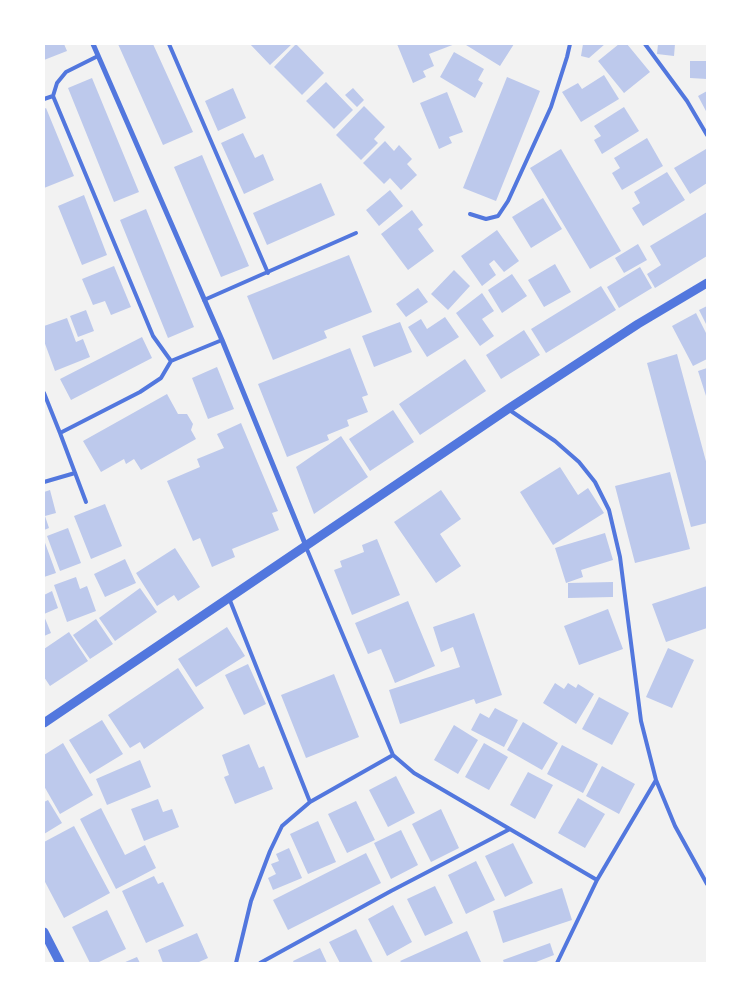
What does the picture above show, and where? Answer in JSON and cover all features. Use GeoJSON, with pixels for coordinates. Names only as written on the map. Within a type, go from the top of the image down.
{"type":"FeatureCollection","features":[{"type":"Feature","properties":{"kind":"street"},"geometry":{"type":"LineString","coordinates":[[93,44],[222,340],[306,546]]}},
{"type":"Feature","properties":{"kind":"street"},"geometry":{"type":"LineString","coordinates":[[44,723],[508,409],[638,324],[707,283]]}},
{"type":"Feature","properties":{"kind":"street"},"geometry":{"type":"LineString","coordinates":[[44,932],[60,963]]}},
{"type":"Feature","properties":{"kind":"lane"},"geometry":{"type":"LineString","coordinates":[[169,44],[268,273]]}},
{"type":"Feature","properties":{"kind":"lane"},"geometry":{"type":"LineString","coordinates":[[470,214],[486,219],[498,216],[508,201],[551,107],[570,44]]}},
{"type":"Feature","properties":{"kind":"lane"},"geometry":{"type":"LineString","coordinates":[[645,44],[687,101],[707,135]]}},
{"type":"Feature","properties":{"kind":"lane"},"geometry":{"type":"LineString","coordinates":[[98,56],[66,72],[57,83],[53,96],[153,336],[171,361]]}},
{"type":"Feature","properties":{"kind":"lane"},"geometry":{"type":"LineString","coordinates":[[44,99],[53,96]]}},
{"type":"Feature","properties":{"kind":"lane"},"geometry":{"type":"LineString","coordinates":[[204,300],[356,233]]}},
{"type":"Feature","properties":{"kind":"lane"},"geometry":{"type":"LineString","coordinates":[[60,433],[140,392],[161,378],[171,361],[222,340]]}},
{"type":"Feature","properties":{"kind":"lane"},"geometry":{"type":"LineString","coordinates":[[44,394],[86,502]]}},
{"type":"Feature","properties":{"kind":"lane"},"geometry":{"type":"LineString","coordinates":[[508,409],[555,441],[579,462],[595,482],[609,510],[620,557],[642,721],[656,780],[674,826],[707,884]]}},
{"type":"Feature","properties":{"kind":"lane"},"geometry":{"type":"LineString","coordinates":[[44,482],[75,473]]}},
{"type":"Feature","properties":{"kind":"lane"},"geometry":{"type":"LineString","coordinates":[[306,546],[393,755],[414,773],[597,880]]}},
{"type":"Feature","properties":{"kind":"lane"},"geometry":{"type":"LineString","coordinates":[[230,598],[310,802]]}},
{"type":"Feature","properties":{"kind":"lane"},"geometry":{"type":"LineString","coordinates":[[236,963],[251,901],[270,851],[282,826],[310,802],[393,755]]}},
{"type":"Feature","properties":{"kind":"lane"},"geometry":{"type":"LineString","coordinates":[[557,963],[597,880],[656,780]]}},
{"type":"Feature","properties":{"kind":"lane"},"geometry":{"type":"LineString","coordinates":[[260,963],[390,891],[510,829]]}},
{"type":"Feature","properties":{"kind":"building"},"geometry":{"type":"Polygon","coordinates":[[[44,44],[64,44],[67,51],[44,60],[44,44]]]}},
{"type":"Feature","properties":{"kind":"building"},"geometry":{"type":"Polygon","coordinates":[[[118,44],[153,44],[193,132],[163,145],[118,44]]]}},
{"type":"Feature","properties":{"kind":"building"},"geometry":{"type":"Polygon","coordinates":[[[250,44],[292,44],[270,65],[250,44]]]}},
{"type":"Feature","properties":{"kind":"building"},"geometry":{"type":"Polygon","coordinates":[[[296,44],[324,73],[302,95],[274,67],[296,44]]]}},
{"type":"Feature","properties":{"kind":"building"},"geometry":{"type":"Polygon","coordinates":[[[397,44],[455,44],[429,54],[434,66],[423,71],[426,77],[413,83],[397,44]]]}},
{"type":"Feature","properties":{"kind":"building"},"geometry":{"type":"Polygon","coordinates":[[[467,44],[514,44],[500,66],[467,44]]]}},
{"type":"Feature","properties":{"kind":"building"},"geometry":{"type":"Polygon","coordinates":[[[583,44],[605,44],[589,58],[581,56],[583,44]]]}},
{"type":"Feature","properties":{"kind":"building"},"geometry":{"type":"Polygon","coordinates":[[[619,44],[627,44],[650,72],[624,93],[598,61],[619,44]]]}},
{"type":"Feature","properties":{"kind":"building"},"geometry":{"type":"Polygon","coordinates":[[[658,44],[675,44],[674,56],[657,54],[658,44]]]}},
{"type":"Feature","properties":{"kind":"building"},"geometry":{"type":"Polygon","coordinates":[[[454,52],[484,69],[478,80],[483,83],[475,98],[440,77],[454,52]]]}},
{"type":"Feature","properties":{"kind":"building"},"geometry":{"type":"Polygon","coordinates":[[[690,61],[707,61],[707,79],[690,78],[690,61]]]}},
{"type":"Feature","properties":{"kind":"building"},"geometry":{"type":"Polygon","coordinates":[[[604,75],[619,99],[581,122],[562,92],[578,83],[582,89],[604,75]]]}},
{"type":"Feature","properties":{"kind":"building"},"geometry":{"type":"Polygon","coordinates":[[[507,77],[540,91],[496,201],[463,188],[507,77]]]}},
{"type":"Feature","properties":{"kind":"building"},"geometry":{"type":"Polygon","coordinates":[[[92,78],[139,192],[114,202],[68,88],[92,78]]]}},
{"type":"Feature","properties":{"kind":"building"},"geometry":{"type":"Polygon","coordinates":[[[326,82],[353,110],[334,129],[306,101],[326,82]]]}},
{"type":"Feature","properties":{"kind":"building"},"geometry":{"type":"Polygon","coordinates":[[[233,88],[246,118],[218,131],[205,101],[233,88]]]}},
{"type":"Feature","properties":{"kind":"building"},"geometry":{"type":"Polygon","coordinates":[[[353,88],[364,100],[357,107],[345,95],[353,88]]]}},
{"type":"Feature","properties":{"kind":"building"},"geometry":{"type":"Polygon","coordinates":[[[707,91],[707,113],[698,96],[707,91]]]}},
{"type":"Feature","properties":{"kind":"building"},"geometry":{"type":"Polygon","coordinates":[[[447,92],[463,132],[449,137],[452,143],[439,149],[420,103],[447,92]]]}},
{"type":"Feature","properties":{"kind":"building"},"geometry":{"type":"Polygon","coordinates":[[[364,106],[385,127],[374,139],[378,143],[361,160],[336,135],[364,106]]]}},
{"type":"Feature","properties":{"kind":"building"},"geometry":{"type":"Polygon","coordinates":[[[624,107],[639,131],[602,154],[594,140],[601,136],[594,126],[624,107]]]}},
{"type":"Feature","properties":{"kind":"building"},"geometry":{"type":"Polygon","coordinates":[[[46,108],[74,176],[44,188],[44,109],[46,108]]]}},
{"type":"Feature","properties":{"kind":"building"},"geometry":{"type":"Polygon","coordinates":[[[243,133],[255,158],[263,154],[274,180],[244,194],[221,143],[243,133]]]}},
{"type":"Feature","properties":{"kind":"building"},"geometry":{"type":"Polygon","coordinates":[[[647,138],[663,166],[622,190],[612,173],[620,168],[614,158],[647,138]]]}},
{"type":"Feature","properties":{"kind":"building"},"geometry":{"type":"Polygon","coordinates":[[[385,141],[394,151],[399,145],[412,159],[407,164],[417,175],[401,190],[390,178],[384,184],[363,163],[385,141]]]}},
{"type":"Feature","properties":{"kind":"building"},"geometry":{"type":"Polygon","coordinates":[[[561,149],[621,251],[590,269],[530,168],[561,149]]]}},
{"type":"Feature","properties":{"kind":"building"},"geometry":{"type":"Polygon","coordinates":[[[706,149],[707,183],[690,194],[674,168],[706,149]]]}},
{"type":"Feature","properties":{"kind":"building"},"geometry":{"type":"Polygon","coordinates":[[[202,155],[249,266],[221,277],[174,167],[202,155]]]}},
{"type":"Feature","properties":{"kind":"building"},"geometry":{"type":"Polygon","coordinates":[[[667,172],[685,200],[643,226],[632,208],[640,203],[634,192],[667,172]]]}},
{"type":"Feature","properties":{"kind":"building"},"geometry":{"type":"Polygon","coordinates":[[[321,183],[335,215],[267,245],[253,213],[321,183]]]}},
{"type":"Feature","properties":{"kind":"building"},"geometry":{"type":"Polygon","coordinates":[[[390,190],[403,206],[379,226],[366,210],[390,190]]]}},
{"type":"Feature","properties":{"kind":"building"},"geometry":{"type":"Polygon","coordinates":[[[84,195],[107,255],[82,265],[58,206],[84,195]]]}},
{"type":"Feature","properties":{"kind":"building"},"geometry":{"type":"Polygon","coordinates":[[[543,198],[562,229],[531,248],[512,217],[543,198]]]}},
{"type":"Feature","properties":{"kind":"building"},"geometry":{"type":"Polygon","coordinates":[[[146,209],[194,327],[168,338],[120,220],[146,209]]]}},
{"type":"Feature","properties":{"kind":"building"},"geometry":{"type":"Polygon","coordinates":[[[412,210],[423,225],[418,229],[434,251],[408,270],[381,234],[412,210]]]}},
{"type":"Feature","properties":{"kind":"building"},"geometry":{"type":"Polygon","coordinates":[[[707,212],[707,256],[655,288],[647,274],[661,265],[650,246],[707,212]]]}},
{"type":"Feature","properties":{"kind":"building"},"geometry":{"type":"Polygon","coordinates":[[[497,230],[519,261],[504,272],[494,260],[489,264],[496,275],[482,286],[461,256],[497,230]]]}},
{"type":"Feature","properties":{"kind":"building"},"geometry":{"type":"Polygon","coordinates":[[[638,244],[647,260],[624,273],[615,258],[638,244]]]}},
{"type":"Feature","properties":{"kind":"building"},"geometry":{"type":"Polygon","coordinates":[[[349,255],[372,312],[324,331],[327,338],[273,360],[247,296],[349,255]]]}},
{"type":"Feature","properties":{"kind":"building"},"geometry":{"type":"Polygon","coordinates":[[[555,264],[571,292],[544,307],[528,280],[555,264]]]}},
{"type":"Feature","properties":{"kind":"building"},"geometry":{"type":"Polygon","coordinates":[[[114,266],[131,307],[111,315],[105,301],[93,305],[82,279],[114,266]]]}},
{"type":"Feature","properties":{"kind":"building"},"geometry":{"type":"Polygon","coordinates":[[[640,267],[652,288],[619,308],[607,287],[640,267]]]}},
{"type":"Feature","properties":{"kind":"building"},"geometry":{"type":"Polygon","coordinates":[[[454,270],[470,286],[448,310],[431,294],[454,270]]]}},
{"type":"Feature","properties":{"kind":"building"},"geometry":{"type":"Polygon","coordinates":[[[512,274],[527,296],[502,313],[488,290],[512,274]]]}},
{"type":"Feature","properties":{"kind":"building"},"geometry":{"type":"Polygon","coordinates":[[[601,286],[616,310],[546,353],[531,329],[601,286]]]}},
{"type":"Feature","properties":{"kind":"building"},"geometry":{"type":"Polygon","coordinates":[[[418,288],[428,302],[406,317],[396,304],[418,288]]]}},
{"type":"Feature","properties":{"kind":"building"},"geometry":{"type":"Polygon","coordinates":[[[482,293],[494,311],[482,319],[494,336],[480,346],[456,313],[482,293]]]}},
{"type":"Feature","properties":{"kind":"building"},"geometry":{"type":"Polygon","coordinates":[[[707,306],[707,326],[699,310],[707,306]]]}},
{"type":"Feature","properties":{"kind":"building"},"geometry":{"type":"Polygon","coordinates":[[[86,310],[94,331],[78,337],[70,316],[86,310]]]}},
{"type":"Feature","properties":{"kind":"building"},"geometry":{"type":"Polygon","coordinates":[[[696,313],[707,335],[707,359],[693,366],[672,326],[696,313]]]}},
{"type":"Feature","properties":{"kind":"building"},"geometry":{"type":"Polygon","coordinates":[[[445,317],[459,337],[427,357],[408,327],[421,319],[427,329],[445,317]]]}},
{"type":"Feature","properties":{"kind":"building"},"geometry":{"type":"Polygon","coordinates":[[[67,318],[76,342],[83,339],[90,357],[55,371],[44,341],[44,326],[67,318]]]}},
{"type":"Feature","properties":{"kind":"building"},"geometry":{"type":"Polygon","coordinates":[[[400,322],[412,352],[374,367],[362,336],[400,322]]]}},
{"type":"Feature","properties":{"kind":"building"},"geometry":{"type":"Polygon","coordinates":[[[524,330],[540,355],[501,379],[486,355],[524,330]]]}},
{"type":"Feature","properties":{"kind":"building"},"geometry":{"type":"Polygon","coordinates":[[[142,337],[152,358],[71,400],[60,379],[142,337]]]}},
{"type":"Feature","properties":{"kind":"building"},"geometry":{"type":"Polygon","coordinates":[[[350,348],[368,395],[362,397],[368,412],[347,420],[349,426],[327,435],[329,440],[287,457],[258,384],[350,348]]]}},
{"type":"Feature","properties":{"kind":"building"},"geometry":{"type":"Polygon","coordinates":[[[677,354],[707,465],[707,523],[691,527],[647,363],[677,354]]]}},
{"type":"Feature","properties":{"kind":"building"},"geometry":{"type":"Polygon","coordinates":[[[465,359],[486,391],[420,435],[399,404],[465,359]]]}},
{"type":"Feature","properties":{"kind":"building"},"geometry":{"type":"Polygon","coordinates":[[[217,367],[234,409],[208,419],[192,378],[217,367]]]}},
{"type":"Feature","properties":{"kind":"building"},"geometry":{"type":"Polygon","coordinates":[[[707,368],[707,399],[698,371],[707,368]]]}},
{"type":"Feature","properties":{"kind":"building"},"geometry":{"type":"Polygon","coordinates":[[[167,394],[178,414],[187,414],[193,424],[191,430],[196,439],[141,470],[134,459],[126,464],[124,459],[101,472],[83,441],[167,394]]]}},
{"type":"Feature","properties":{"kind":"building"},"geometry":{"type":"Polygon","coordinates":[[[393,410],[414,442],[370,471],[349,439],[393,410]]]}},
{"type":"Feature","properties":{"kind":"building"},"geometry":{"type":"Polygon","coordinates":[[[241,423],[278,511],[272,513],[279,530],[232,549],[235,557],[212,567],[200,538],[193,541],[167,481],[200,467],[197,459],[224,448],[217,434],[241,423]]]}},
{"type":"Feature","properties":{"kind":"building"},"geometry":{"type":"Polygon","coordinates":[[[341,436],[368,477],[314,514],[296,467],[341,436]]]}},
{"type":"Feature","properties":{"kind":"building"},"geometry":{"type":"Polygon","coordinates":[[[560,467],[578,495],[588,488],[604,513],[553,545],[520,492],[560,467]]]}},
{"type":"Feature","properties":{"kind":"building"},"geometry":{"type":"Polygon","coordinates":[[[670,472],[690,549],[635,563],[615,486],[670,472]]]}},
{"type":"Feature","properties":{"kind":"building"},"geometry":{"type":"Polygon","coordinates":[[[50,490],[56,513],[45,516],[49,528],[44,530],[44,492],[50,490]]]}},
{"type":"Feature","properties":{"kind":"building"},"geometry":{"type":"Polygon","coordinates":[[[441,490],[461,519],[440,534],[461,566],[436,583],[394,522],[441,490]]]}},
{"type":"Feature","properties":{"kind":"building"},"geometry":{"type":"Polygon","coordinates":[[[105,504],[122,546],[91,559],[74,516],[105,504]]]}},
{"type":"Feature","properties":{"kind":"building"},"geometry":{"type":"Polygon","coordinates":[[[68,528],[81,563],[60,571],[47,536],[68,528]]]}},
{"type":"Feature","properties":{"kind":"building"},"geometry":{"type":"Polygon","coordinates":[[[605,533],[613,560],[581,570],[583,577],[566,583],[555,548],[605,533]]]}},
{"type":"Feature","properties":{"kind":"building"},"geometry":{"type":"Polygon","coordinates":[[[377,539],[400,595],[352,615],[334,570],[342,567],[340,561],[364,552],[362,545],[377,539]]]}},
{"type":"Feature","properties":{"kind":"building"},"geometry":{"type":"Polygon","coordinates":[[[44,540],[56,573],[44,577],[44,540]]]}},
{"type":"Feature","properties":{"kind":"building"},"geometry":{"type":"Polygon","coordinates":[[[175,548],[200,587],[178,601],[174,595],[157,606],[136,573],[175,548]]]}},
{"type":"Feature","properties":{"kind":"building"},"geometry":{"type":"Polygon","coordinates":[[[125,559],[136,583],[105,597],[94,574],[125,559]]]}},
{"type":"Feature","properties":{"kind":"building"},"geometry":{"type":"Polygon","coordinates":[[[76,577],[80,589],[87,586],[96,611],[67,622],[54,585],[76,577]]]}},
{"type":"Feature","properties":{"kind":"building"},"geometry":{"type":"Polygon","coordinates":[[[613,582],[613,597],[568,598],[568,583],[613,582]]]}},
{"type":"Feature","properties":{"kind":"building"},"geometry":{"type":"Polygon","coordinates":[[[707,586],[707,628],[666,642],[652,604],[707,586]]]}},
{"type":"Feature","properties":{"kind":"building"},"geometry":{"type":"Polygon","coordinates":[[[140,588],[157,612],[115,641],[99,618],[140,588]]]}},
{"type":"Feature","properties":{"kind":"building"},"geometry":{"type":"Polygon","coordinates":[[[52,591],[58,608],[44,614],[44,595],[52,591]]]}},
{"type":"Feature","properties":{"kind":"building"},"geometry":{"type":"Polygon","coordinates":[[[408,601],[435,666],[395,683],[381,649],[368,654],[355,623],[408,601]]]}},
{"type":"Feature","properties":{"kind":"building"},"geometry":{"type":"Polygon","coordinates":[[[608,609],[623,649],[579,665],[564,626],[608,609]]]}},
{"type":"Feature","properties":{"kind":"building"},"geometry":{"type":"Polygon","coordinates":[[[474,613],[502,695],[476,704],[474,699],[400,724],[389,690],[460,667],[453,647],[441,652],[433,627],[474,613]]]}},
{"type":"Feature","properties":{"kind":"building"},"geometry":{"type":"Polygon","coordinates":[[[44,616],[51,633],[44,636],[44,616]]]}},
{"type":"Feature","properties":{"kind":"building"},"geometry":{"type":"Polygon","coordinates":[[[96,619],[113,644],[90,659],[73,635],[96,619]]]}},
{"type":"Feature","properties":{"kind":"building"},"geometry":{"type":"Polygon","coordinates":[[[227,627],[245,656],[196,687],[178,659],[227,627]]]}},
{"type":"Feature","properties":{"kind":"building"},"geometry":{"type":"Polygon","coordinates":[[[69,632],[88,661],[50,686],[44,677],[44,649],[69,632]]]}},
{"type":"Feature","properties":{"kind":"building"},"geometry":{"type":"Polygon","coordinates":[[[668,648],[694,660],[672,708],[646,697],[668,648]]]}},
{"type":"Feature","properties":{"kind":"building"},"geometry":{"type":"Polygon","coordinates":[[[248,664],[266,704],[244,715],[225,675],[248,664]]]}},
{"type":"Feature","properties":{"kind":"building"},"geometry":{"type":"Polygon","coordinates":[[[178,668],[204,708],[144,749],[140,742],[130,748],[108,715],[178,668]]]}},
{"type":"Feature","properties":{"kind":"building"},"geometry":{"type":"Polygon","coordinates":[[[334,674],[359,737],[306,758],[281,695],[334,674]]]}},
{"type":"Feature","properties":{"kind":"building"},"geometry":{"type":"Polygon","coordinates":[[[555,683],[564,689],[568,683],[576,688],[578,684],[594,694],[576,724],[543,703],[555,683]]]}},
{"type":"Feature","properties":{"kind":"building"},"geometry":{"type":"Polygon","coordinates":[[[599,697],[629,713],[612,745],[582,729],[599,697]]]}},
{"type":"Feature","properties":{"kind":"building"},"geometry":{"type":"Polygon","coordinates":[[[495,708],[518,720],[504,747],[471,730],[480,713],[489,718],[495,708]]]}},
{"type":"Feature","properties":{"kind":"building"},"geometry":{"type":"Polygon","coordinates":[[[102,720],[123,754],[90,774],[69,740],[102,720]]]}},
{"type":"Feature","properties":{"kind":"building"},"geometry":{"type":"Polygon","coordinates":[[[523,722],[558,743],[542,770],[507,750],[523,722]]]}},
{"type":"Feature","properties":{"kind":"building"},"geometry":{"type":"Polygon","coordinates":[[[454,725],[478,740],[458,774],[434,760],[454,725]]]}},
{"type":"Feature","properties":{"kind":"building"},"geometry":{"type":"Polygon","coordinates":[[[63,743],[93,795],[60,814],[44,786],[44,755],[63,743]]]}},
{"type":"Feature","properties":{"kind":"building"},"geometry":{"type":"Polygon","coordinates":[[[484,743],[508,757],[489,790],[465,777],[484,743]]]}},
{"type":"Feature","properties":{"kind":"building"},"geometry":{"type":"Polygon","coordinates":[[[249,744],[259,768],[264,766],[273,789],[235,804],[224,777],[229,775],[222,755],[249,744]]]}},
{"type":"Feature","properties":{"kind":"building"},"geometry":{"type":"Polygon","coordinates":[[[562,745],[598,764],[583,793],[547,774],[562,745]]]}},
{"type":"Feature","properties":{"kind":"building"},"geometry":{"type":"Polygon","coordinates":[[[140,760],[151,787],[107,805],[96,779],[140,760]]]}},
{"type":"Feature","properties":{"kind":"building"},"geometry":{"type":"Polygon","coordinates":[[[602,766],[635,784],[619,814],[586,796],[602,766]]]}},
{"type":"Feature","properties":{"kind":"building"},"geometry":{"type":"Polygon","coordinates":[[[528,772],[553,785],[535,819],[510,805],[528,772]]]}},
{"type":"Feature","properties":{"kind":"building"},"geometry":{"type":"Polygon","coordinates":[[[396,776],[415,813],[388,827],[369,790],[396,776]]]}},
{"type":"Feature","properties":{"kind":"building"},"geometry":{"type":"Polygon","coordinates":[[[578,798],[605,814],[585,848],[558,833],[578,798]]]}},
{"type":"Feature","properties":{"kind":"building"},"geometry":{"type":"Polygon","coordinates":[[[158,799],[163,812],[172,809],[179,827],[144,841],[131,809],[158,799]]]}},
{"type":"Feature","properties":{"kind":"building"},"geometry":{"type":"Polygon","coordinates":[[[48,800],[62,823],[44,834],[44,802],[48,800]]]}},
{"type":"Feature","properties":{"kind":"building"},"geometry":{"type":"Polygon","coordinates":[[[356,801],[375,840],[347,853],[328,814],[356,801]]]}},
{"type":"Feature","properties":{"kind":"building"},"geometry":{"type":"Polygon","coordinates":[[[101,808],[125,855],[145,845],[156,868],[116,889],[80,819],[101,808]]]}},
{"type":"Feature","properties":{"kind":"building"},"geometry":{"type":"Polygon","coordinates":[[[441,809],[459,848],[431,862],[412,824],[441,809]]]}},
{"type":"Feature","properties":{"kind":"building"},"geometry":{"type":"Polygon","coordinates":[[[318,821],[336,862],[308,874],[290,834],[318,821]]]}},
{"type":"Feature","properties":{"kind":"building"},"geometry":{"type":"Polygon","coordinates":[[[74,826],[110,893],[64,918],[44,880],[44,842],[74,826]]]}},
{"type":"Feature","properties":{"kind":"building"},"geometry":{"type":"Polygon","coordinates":[[[401,830],[418,865],[391,879],[374,843],[401,830]]]}},
{"type":"Feature","properties":{"kind":"building"},"geometry":{"type":"Polygon","coordinates":[[[513,843],[533,883],[505,897],[485,856],[513,843]]]}},
{"type":"Feature","properties":{"kind":"building"},"geometry":{"type":"Polygon","coordinates":[[[289,848],[302,878],[273,890],[268,878],[276,874],[271,864],[279,861],[276,854],[289,848]]]}},
{"type":"Feature","properties":{"kind":"building"},"geometry":{"type":"Polygon","coordinates":[[[366,853],[381,883],[288,930],[273,900],[366,853]]]}},
{"type":"Feature","properties":{"kind":"building"},"geometry":{"type":"Polygon","coordinates":[[[476,861],[495,900],[466,914],[448,875],[476,861]]]}},
{"type":"Feature","properties":{"kind":"building"},"geometry":{"type":"Polygon","coordinates":[[[154,876],[158,884],[163,882],[184,926],[146,943],[122,891],[154,876]]]}},
{"type":"Feature","properties":{"kind":"building"},"geometry":{"type":"Polygon","coordinates":[[[435,886],[453,923],[425,936],[407,899],[435,886]]]}},
{"type":"Feature","properties":{"kind":"building"},"geometry":{"type":"Polygon","coordinates":[[[562,888],[572,920],[503,943],[493,911],[562,888]]]}},
{"type":"Feature","properties":{"kind":"building"},"geometry":{"type":"Polygon","coordinates":[[[393,905],[412,942],[387,956],[368,919],[393,905]]]}},
{"type":"Feature","properties":{"kind":"building"},"geometry":{"type":"Polygon","coordinates":[[[107,910],[126,949],[97,963],[90,963],[72,927],[107,910]]]}},
{"type":"Feature","properties":{"kind":"building"},"geometry":{"type":"Polygon","coordinates":[[[356,929],[373,963],[340,963],[329,942],[356,929]]]}},
{"type":"Feature","properties":{"kind":"building"},"geometry":{"type":"Polygon","coordinates":[[[467,931],[481,962],[402,963],[400,961],[467,931]]]}},
{"type":"Feature","properties":{"kind":"building"},"geometry":{"type":"Polygon","coordinates":[[[197,933],[208,958],[199,963],[163,963],[158,950],[197,933]]]}},
{"type":"Feature","properties":{"kind":"building"},"geometry":{"type":"Polygon","coordinates":[[[550,943],[554,955],[536,963],[504,963],[503,960],[550,943]]]}},
{"type":"Feature","properties":{"kind":"building"},"geometry":{"type":"Polygon","coordinates":[[[320,948],[327,963],[294,963],[293,961],[320,948]]]}},
{"type":"Feature","properties":{"kind":"building"},"geometry":{"type":"Polygon","coordinates":[[[137,957],[140,963],[123,963],[137,957]]]}}]}
